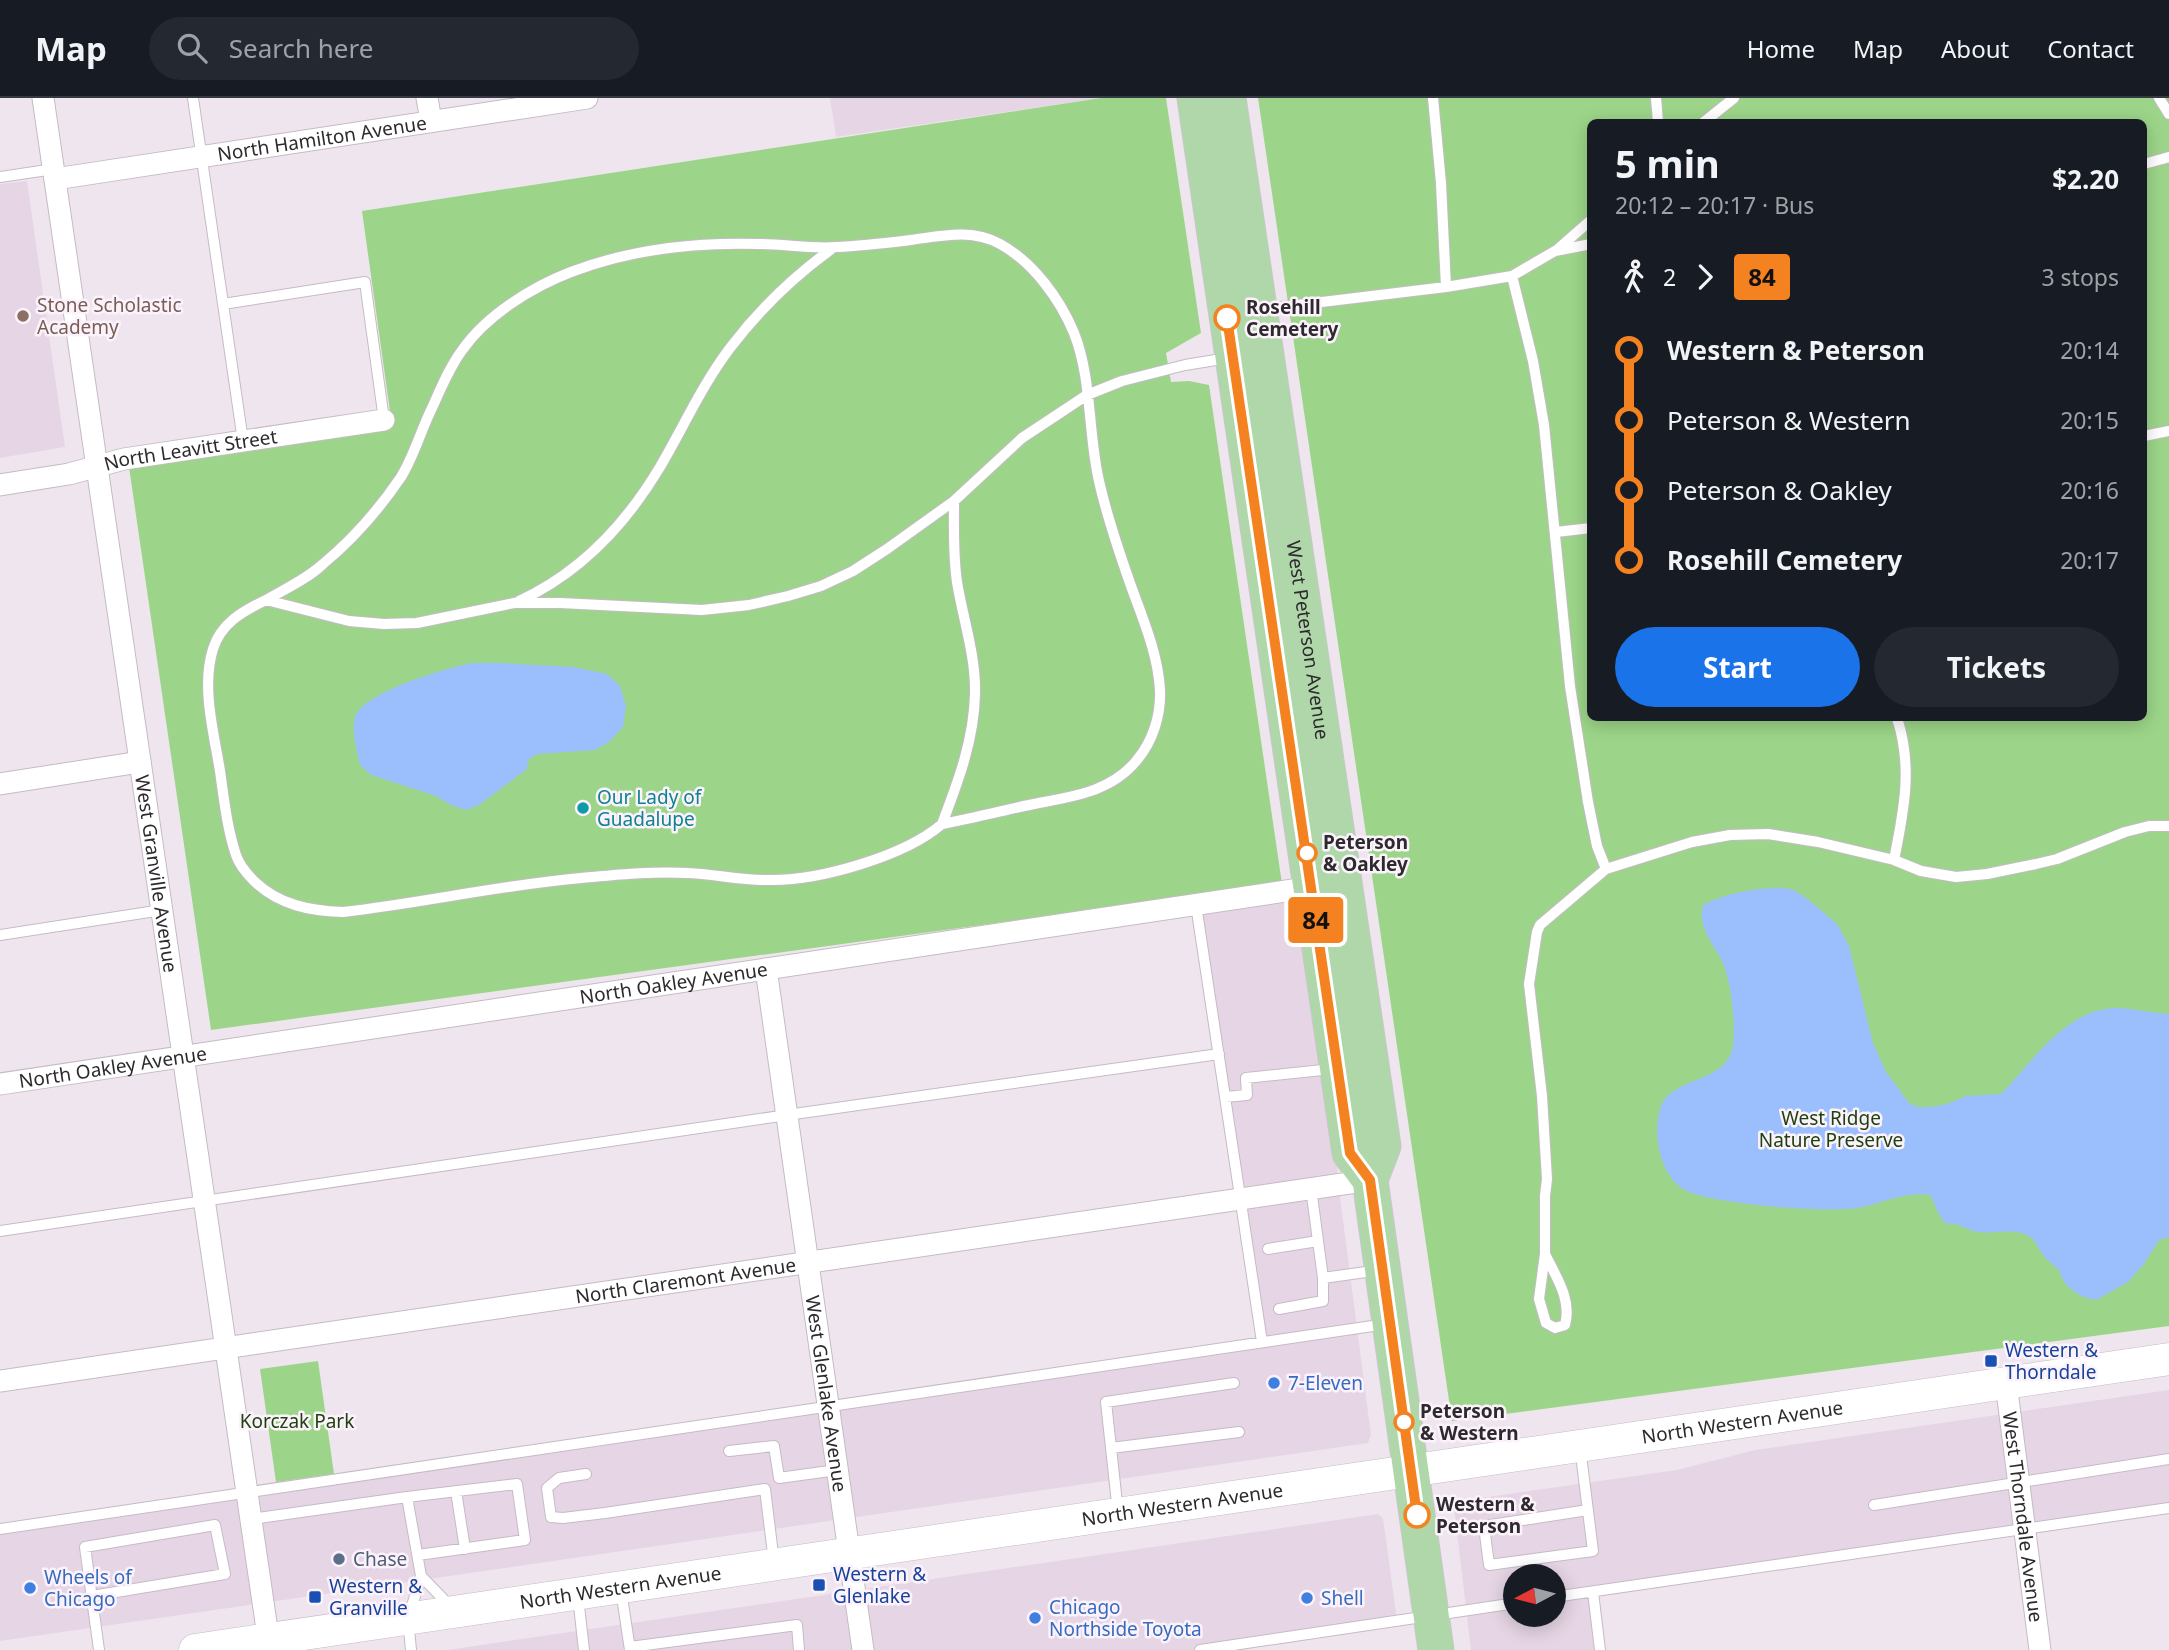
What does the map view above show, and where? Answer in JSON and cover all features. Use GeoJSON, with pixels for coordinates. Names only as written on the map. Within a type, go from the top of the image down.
{"type":"FeatureCollection","features":[{"type":"Feature","properties":{"kind":"main road","name":"West Peterson Avenue"},"geometry":{"type":"LineString","coordinates":[[1195,98],[1243,312]]}},
{"type":"Feature","properties":{"kind":"main road","name":"West Peterson Avenue"},"geometry":{"type":"LineString","coordinates":[[1228,98],[1243,312],[1311,887],[1350,1153],[1370,1180]]}},
{"type":"Feature","properties":{"kind":"main road","name":"West Peterson Avenue"},"geometry":{"type":"LineString","coordinates":[[1249,356],[1346,882],[1383,1146],[1370,1180],[1436,1650]]}},
{"type":"Feature","properties":{"kind":"main road","name":"North Western Avenue"},"geometry":{"type":"LineString","coordinates":[[195,1650],[270,1645],[408,1619],[2169,1359]]}},
{"type":"Feature","properties":{"kind":"street","name":"West Granville Avenue"},"geometry":{"type":"LineString","coordinates":[[43,98],[270,1645]]}},
{"type":"Feature","properties":{"kind":"street"},"geometry":{"type":"LineString","coordinates":[[427,98],[430,121]]}},
{"type":"Feature","properties":{"kind":"street","name":"North Hamilton Avenue"},"geometry":{"type":"LineString","coordinates":[[55,174],[201,157],[587,98]]}},
{"type":"Feature","properties":{"kind":"street","name":"North Leavitt Street"},"geometry":{"type":"LineString","coordinates":[[0,485],[97,467],[124,459],[384,420]]}},
{"type":"Feature","properties":{"kind":"street"},"geometry":{"type":"LineString","coordinates":[[0,784],[141,762]]}},
{"type":"Feature","properties":{"kind":"street","name":"North Oakley Avenue"},"geometry":{"type":"LineString","coordinates":[[0,1084],[1346,882]]}},
{"type":"Feature","properties":{"kind":"street","name":"West Glenlake Avenue"},"geometry":{"type":"LineString","coordinates":[[766,969],[863,1650]]}},
{"type":"Feature","properties":{"kind":"street","name":"North Claremont Avenue"},"geometry":{"type":"LineString","coordinates":[[0,1381],[1370,1180]]}},
{"type":"Feature","properties":{"kind":"street","name":"West Thorndale Avenue"},"geometry":{"type":"LineString","coordinates":[[2006,1384],[2040,1650]]}},
{"type":"Feature","properties":{"kind":"lane"},"geometry":{"type":"LineString","coordinates":[[193,98],[243,441]]}},
{"type":"Feature","properties":{"kind":"lane"},"geometry":{"type":"LineString","coordinates":[[1433,98],[1441,183],[1446,287]]}},
{"type":"Feature","properties":{"kind":"lane"},"geometry":{"type":"LineString","coordinates":[[1656,98],[1658,119]]}},
{"type":"Feature","properties":{"kind":"lane"},"geometry":{"type":"LineString","coordinates":[[1708,119],[1734,98]]}},
{"type":"Feature","properties":{"kind":"lane"},"geometry":{"type":"LineString","coordinates":[[2159,98],[2169,114]]}},
{"type":"Feature","properties":{"kind":"lane"},"geometry":{"type":"LineString","coordinates":[[2147,163],[2169,157]]}},
{"type":"Feature","properties":{"kind":"lane"},"geometry":{"type":"LineString","coordinates":[[0,177],[55,174]]}},
{"type":"Feature","properties":{"kind":"lane"},"geometry":{"type":"LineString","coordinates":[[1243,312],[1446,287],[1512,276],[1555,251],[1587,223]]}},
{"type":"Feature","properties":{"kind":"lane"},"geometry":{"type":"LineString","coordinates":[[948,233],[975,234],[999,243],[1017,256],[1040,278],[1060,305],[1082,356],[1090,435],[1099,481],[1126,571],[1149,634],[1158,671],[1159,716],[1151,739],[1139,759],[1121,776],[1100,789],[942,824],[928,836],[870,860],[794,879],[771,880],[685,873],[579,878],[343,912],[294,906],[271,896],[253,880],[237,858],[228,822],[210,706],[212,649],[220,632],[245,610],[322,566],[379,506],[403,473],[449,372],[464,347],[490,321],[529,292],[568,273],[609,259],[657,249],[718,244],[833,248],[912,240],[948,233]]}},
{"type":"Feature","properties":{"kind":"lane"},"geometry":{"type":"LineString","coordinates":[[1555,251],[1587,245]]}},
{"type":"Feature","properties":{"kind":"lane"},"geometry":{"type":"LineString","coordinates":[[514,603],[560,579],[612,533],[633,508],[660,467],[729,348],[755,317],[789,284],[833,248]]}},
{"type":"Feature","properties":{"kind":"lane"},"geometry":{"type":"LineString","coordinates":[[1512,276],[1533,361],[1544,425],[1570,686],[1592,824],[1606,869]]}},
{"type":"Feature","properties":{"kind":"lane"},"geometry":{"type":"LineString","coordinates":[[223,304],[365,282],[384,420]]}},
{"type":"Feature","properties":{"kind":"lane"},"geometry":{"type":"LineString","coordinates":[[266,600],[349,621],[384,625],[417,623],[514,603],[702,610],[749,605],[788,596],[821,586],[853,571],[954,501],[1022,438],[1087,395],[1122,381],[1185,365],[1249,356]]}},
{"type":"Feature","properties":{"kind":"lane"},"geometry":{"type":"LineString","coordinates":[[2147,435],[2169,431]]}},
{"type":"Feature","properties":{"kind":"lane"},"geometry":{"type":"LineString","coordinates":[[942,824],[963,768],[971,733],[975,694],[974,668],[956,570],[954,501]]}},
{"type":"Feature","properties":{"kind":"lane"},"geometry":{"type":"LineString","coordinates":[[1556,532],[1587,528]]}},
{"type":"Feature","properties":{"kind":"lane"},"geometry":{"type":"LineString","coordinates":[[1894,860],[1907,779],[1898,721]]}},
{"type":"Feature","properties":{"kind":"lane"},"geometry":{"type":"LineString","coordinates":[[1545,1254],[1566,1296],[1569,1312],[1565,1325],[1555,1328],[1546,1323],[1539,1299],[1545,1254],[1547,1179],[1542,1096],[1529,984],[1540,925],[1606,869],[1692,842],[1730,835],[1768,834],[1818,842],[1894,860],[1921,871],[1972,877],[2057,859],[2125,832],[2149,826],[2169,825]]}},
{"type":"Feature","properties":{"kind":"lane"},"geometry":{"type":"LineString","coordinates":[[1196,905],[1262,1342]]}},
{"type":"Feature","properties":{"kind":"lane"},"geometry":{"type":"LineString","coordinates":[[0,935],[162,910]]}},
{"type":"Feature","properties":{"kind":"lane"},"geometry":{"type":"LineString","coordinates":[[0,1231],[1219,1054]]}},
{"type":"Feature","properties":{"kind":"lane"},"geometry":{"type":"LineString","coordinates":[[1225,1097],[1247,1095],[1245,1078],[1338,1068]]}},
{"type":"Feature","properties":{"kind":"lane"},"geometry":{"type":"LineString","coordinates":[[1279,1309],[1323,1301],[1323,1279],[1311,1188]]}},
{"type":"Feature","properties":{"kind":"lane"},"geometry":{"type":"LineString","coordinates":[[1268,1249],[1318,1241]]}},
{"type":"Feature","properties":{"kind":"lane"},"geometry":{"type":"LineString","coordinates":[[1323,1279],[1382,1270]]}},
{"type":"Feature","properties":{"kind":"lane"},"geometry":{"type":"LineString","coordinates":[[0,1529],[1390,1323]]}},
{"type":"Feature","properties":{"kind":"lane"},"geometry":{"type":"LineString","coordinates":[[1118,1515],[1106,1402],[1234,1383]]}},
{"type":"Feature","properties":{"kind":"lane"},"geometry":{"type":"LineString","coordinates":[[1111,1448],[1239,1432]]}},
{"type":"Feature","properties":{"kind":"lane"},"geometry":{"type":"LineString","coordinates":[[729,1451],[774,1446],[779,1478]]}},
{"type":"Feature","properties":{"kind":"lane"},"geometry":{"type":"LineString","coordinates":[[1580,1447],[1588,1510],[1593,1551],[1489,1565],[1484,1526],[1588,1510]]}},
{"type":"Feature","properties":{"kind":"lane"},"geometry":{"type":"LineString","coordinates":[[1874,1505],[2169,1459]]}},
{"type":"Feature","properties":{"kind":"lane"},"geometry":{"type":"LineString","coordinates":[[586,1474],[559,1478],[547,1489],[551,1517],[595,1514],[765,1489],[779,1478],[838,1471]]}},
{"type":"Feature","properties":{"kind":"lane"},"geometry":{"type":"LineString","coordinates":[[251,1520],[517,1484],[525,1540],[418,1555]]}},
{"type":"Feature","properties":{"kind":"lane"},"geometry":{"type":"LineString","coordinates":[[765,1489],[775,1565]]}},
{"type":"Feature","properties":{"kind":"lane"},"geometry":{"type":"LineString","coordinates":[[456,1491],[465,1549]]}},
{"type":"Feature","properties":{"kind":"lane"},"geometry":{"type":"LineString","coordinates":[[407,1497],[421,1576],[408,1619],[411,1650]]}},
{"type":"Feature","properties":{"kind":"lane"},"geometry":{"type":"LineString","coordinates":[[1566,1595],[2169,1508]]}},
{"type":"Feature","properties":{"kind":"lane"},"geometry":{"type":"LineString","coordinates":[[92,1596],[225,1574],[215,1525],[85,1547],[99,1650]]}},
{"type":"Feature","properties":{"kind":"lane"},"geometry":{"type":"LineString","coordinates":[[421,1576],[456,1612]]}},
{"type":"Feature","properties":{"kind":"lane"},"geometry":{"type":"LineString","coordinates":[[621,1588],[630,1649],[797,1625],[799,1650]]}},
{"type":"Feature","properties":{"kind":"lane"},"geometry":{"type":"LineString","coordinates":[[1593,1592],[1600,1650]]}},
{"type":"Feature","properties":{"kind":"lane"},"geometry":{"type":"LineString","coordinates":[[578,1594],[584,1650]]}},
{"type":"Feature","properties":{"kind":"lane"},"geometry":{"type":"LineString","coordinates":[[1200,1650],[1266,1645],[1291,1636],[1503,1605]]}},
{"type":"Feature","properties":{"kind":"lane"},"geometry":{"type":"LineString","coordinates":[[1291,1636],[1292,1650]]}},
{"type":"Feature","properties":{"kind":"shaded area"},"geometry":{"type":"Polygon","coordinates":[[[830,98],[1101,98],[836,137],[830,98]]]}},
{"type":"Feature","properties":{"kind":"shaded area","name":"Stone Scholastic Academy"},"geometry":{"type":"Polygon","coordinates":[[[27,181],[65,447],[0,458],[0,184],[27,181]]]}},
{"type":"Feature","properties":{"kind":"shaded area"},"geometry":{"type":"Polygon","coordinates":[[[1300,882],[1330,1081],[1339,1189],[1371,1435],[1368,1443],[0,1641],[0,1524],[1259,1341],[1193,896],[1300,882]]]}},
{"type":"Feature","properties":{"kind":"shaded area"},"geometry":{"type":"Polygon","coordinates":[[[2169,1390],[2169,1505],[1591,1589],[1599,1650],[1471,1650],[1454,1507],[1459,1501],[1677,1470],[1755,1450],[2169,1390]]]}},
{"type":"Feature","properties":{"kind":"shaded area"},"geometry":{"type":"Polygon","coordinates":[[[1378,1514],[1383,1518],[1397,1620],[1225,1650],[447,1650],[1378,1514]]]}},
{"type":"Feature","properties":{"kind":"green space","name":"Rosehill Cemetery"},"geometry":{"type":"Polygon","coordinates":[[[1101,98],[1166,98],[1201,333],[1166,353],[1171,382],[1189,381],[1209,385],[1282,884],[211,1030],[129,467],[392,426],[362,211],[1101,98]]]}},
{"type":"Feature","properties":{"kind":"green space","name":"Rosehill Cemetery"},"geometry":{"type":"Polygon","coordinates":[[[1258,98],[2169,98],[2169,1326],[1452,1421],[1258,98]]]}},
{"type":"Feature","properties":{"kind":"green space","name":"Korczak Park"},"geometry":{"type":"Polygon","coordinates":[[[318,1361],[334,1474],[276,1482],[260,1369],[318,1361]]]}},
{"type":"Feature","properties":{"kind":"water"},"geometry":{"type":"Polygon","coordinates":[[[472,663],[573,667],[607,674],[620,686],[626,706],[623,727],[609,742],[595,750],[537,754],[528,760],[527,769],[479,805],[466,810],[436,796],[371,775],[360,765],[354,728],[355,717],[361,708],[407,682],[472,663]]]}},
{"type":"Feature","properties":{"kind":"water"},"geometry":{"type":"Polygon","coordinates":[[[1784,888],[1794,890],[1837,924],[1849,946],[1873,1043],[1886,1072],[1909,1103],[1918,1107],[1947,1104],[1966,1096],[2001,1094],[2051,1040],[2080,1018],[2097,1011],[2122,1008],[2169,1014],[2169,1237],[2159,1240],[2144,1264],[2128,1282],[2096,1300],[2082,1296],[2067,1286],[2060,1272],[2030,1237],[2016,1232],[1978,1232],[1947,1224],[1930,1195],[1902,1196],[1857,1208],[1795,1208],[1716,1199],[1683,1189],[1675,1182],[1663,1163],[1660,1152],[1657,1128],[1661,1106],[1675,1090],[1717,1070],[1725,1063],[1733,1045],[1734,1021],[1729,982],[1723,963],[1704,928],[1703,905],[1742,892],[1784,888]]]}},
{"type":"Feature","properties":{"kind":"bus line","name":"84"},"geometry":{"type":"LineString","coordinates":[[1227,318],[1350,1153],[1370,1180],[1417,1515]]}},
{"type":"Feature","properties":{"kind":"place","name":"Stone Scholastic Academy"},"geometry":{"type":"Point","coordinates":[23,316]}},
{"type":"Feature","properties":{"kind":"place","name":"Rosehill Cemetery"},"geometry":{"type":"Point","coordinates":[1227,318]}},
{"type":"Feature","properties":{"kind":"place","name":"Our Lady of Guadalupe"},"geometry":{"type":"Point","coordinates":[583,808]}},
{"type":"Feature","properties":{"kind":"place","name":"Peterson & Oakley"},"geometry":{"type":"Point","coordinates":[1307,853]}},
{"type":"Feature","properties":{"kind":"place","name":"Western & Thorndale"},"geometry":{"type":"Point","coordinates":[1991,1361]}},
{"type":"Feature","properties":{"kind":"place","name":"7-Eleven"},"geometry":{"type":"Point","coordinates":[1274,1383]}},
{"type":"Feature","properties":{"kind":"place","name":"Peterson & Western"},"geometry":{"type":"Point","coordinates":[1404,1422]}},
{"type":"Feature","properties":{"kind":"place","name":"Western & Peterson"},"geometry":{"type":"Point","coordinates":[1417,1515]}},
{"type":"Feature","properties":{"kind":"place","name":"Chase"},"geometry":{"type":"Point","coordinates":[339,1559]}},
{"type":"Feature","properties":{"kind":"place","name":"Western & Glenlake"},"geometry":{"type":"Point","coordinates":[819,1585]}},
{"type":"Feature","properties":{"kind":"place","name":"Wheels of Chicago"},"geometry":{"type":"Point","coordinates":[30,1588]}},
{"type":"Feature","properties":{"kind":"place","name":"Western & Granville"},"geometry":{"type":"Point","coordinates":[315,1597]}},
{"type":"Feature","properties":{"kind":"place","name":"Shell"},"geometry":{"type":"Point","coordinates":[1307,1598]}},
{"type":"Feature","properties":{"kind":"place","name":"Chicago Northside Toyota"},"geometry":{"type":"Point","coordinates":[1035,1618]}},
{"type":"Feature","properties":{"kind":"park label","name":"West Ridge Nature Preserve"},"geometry":{"type":"Point","coordinates":[1831,1129]}}]}
